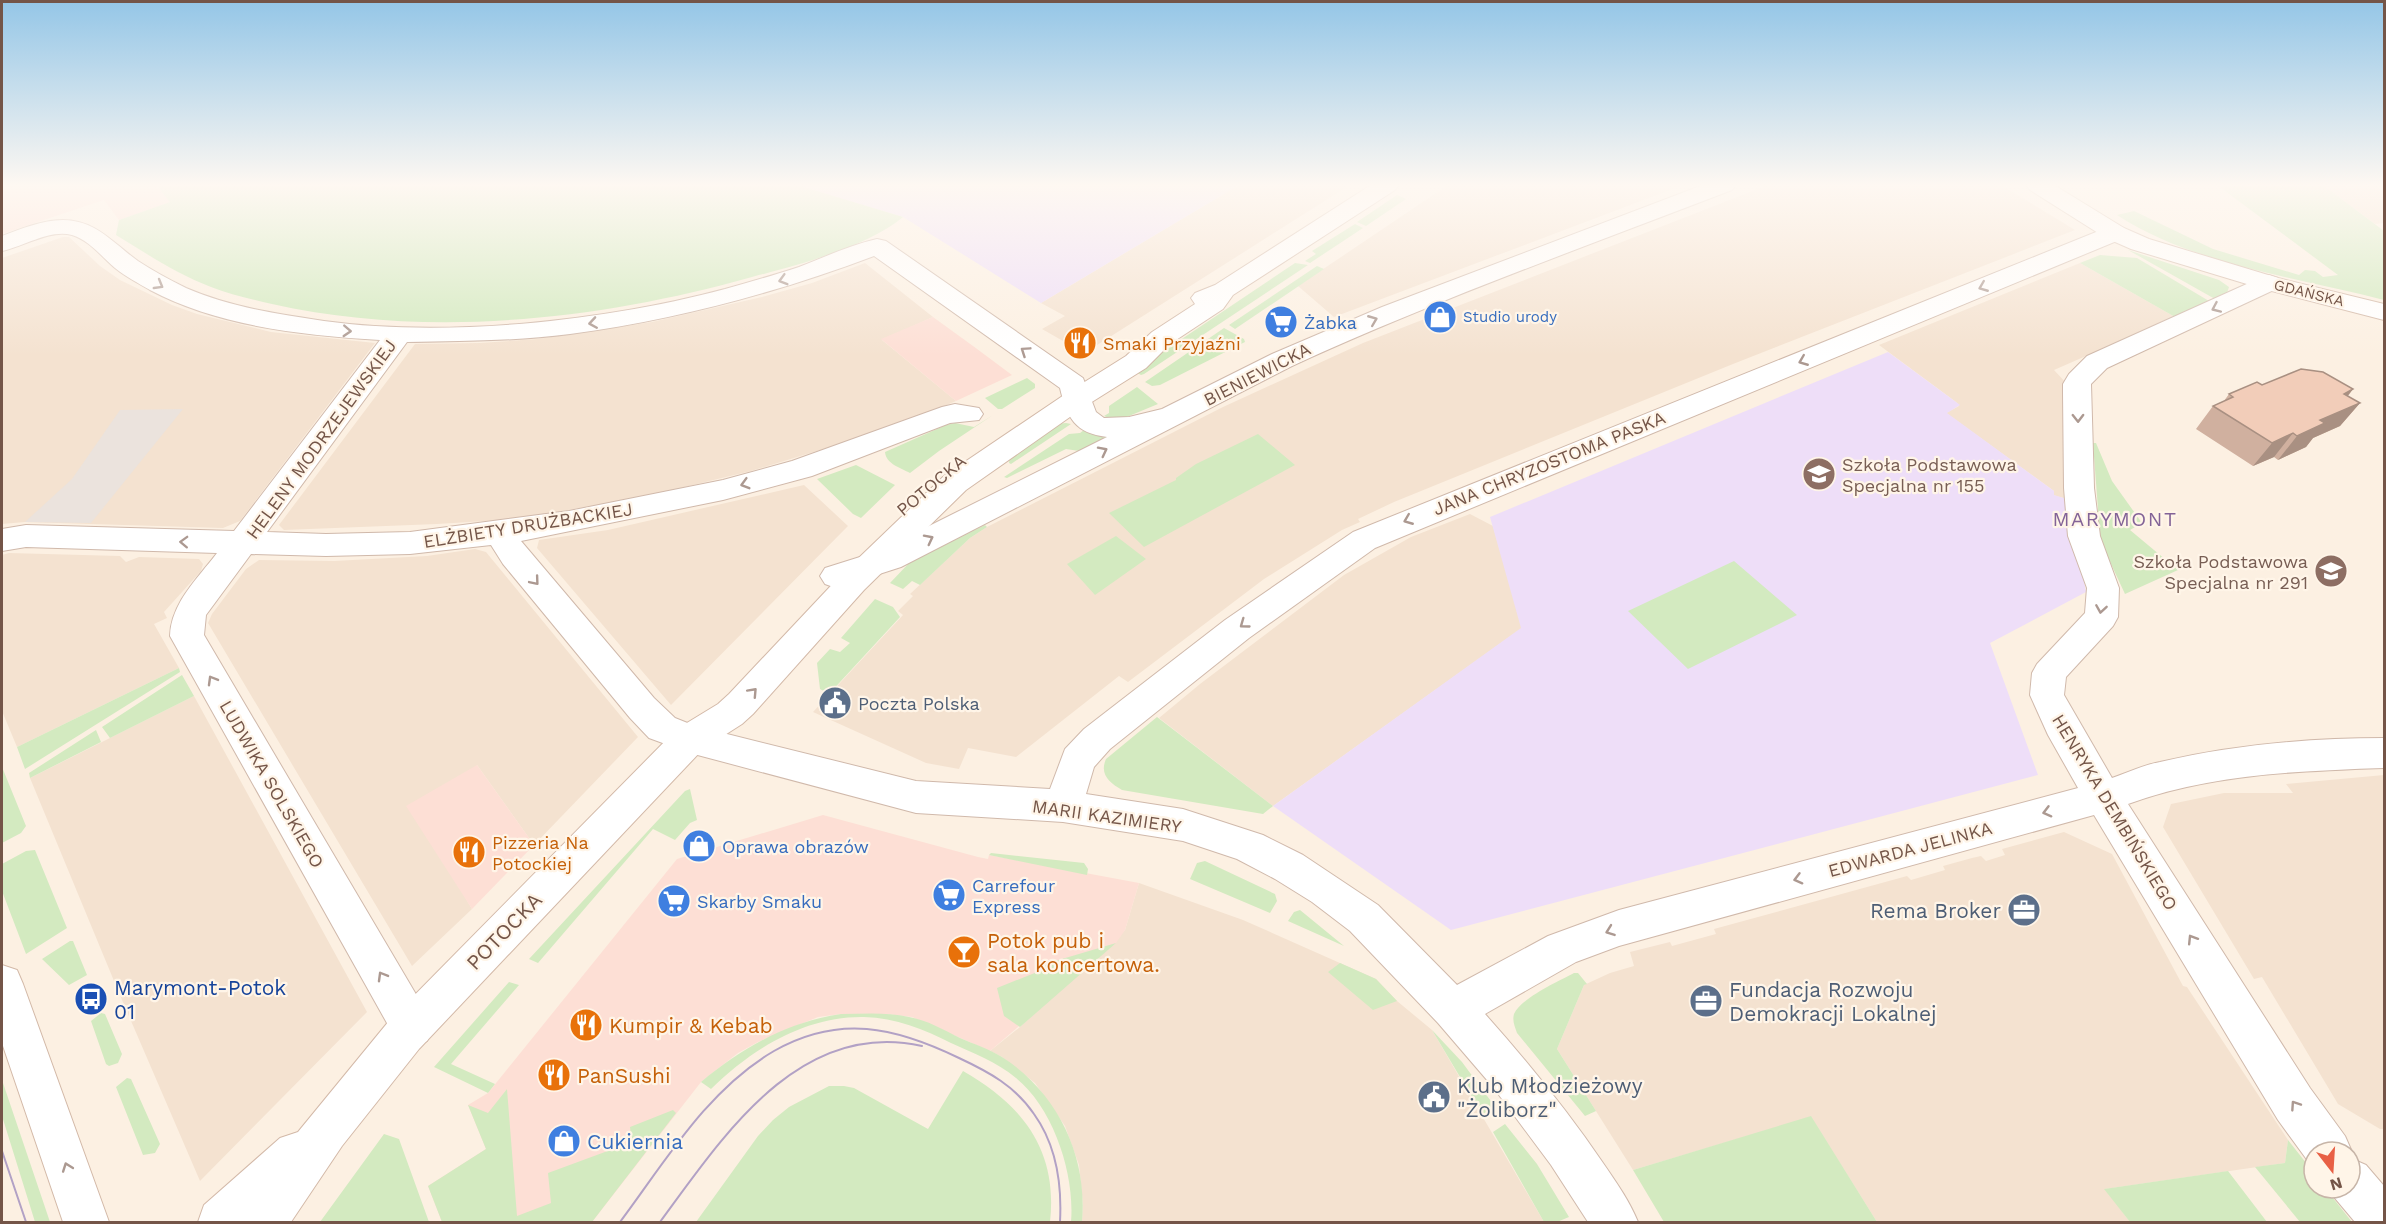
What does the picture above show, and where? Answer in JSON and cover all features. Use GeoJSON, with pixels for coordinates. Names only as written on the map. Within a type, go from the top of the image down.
{"type":"FeatureCollection","features":[{"type":"Feature","properties":{"kind":"street"},"geometry":{"type":"LineString","coordinates":[[98,242],[131,268],[183,298],[250,317],[318,329],[399,334],[531,331],[589,324],[693,304],[802,275],[878,246],[1075,391],[1087,420],[1101,427],[1119,427],[1175,415]]}},
{"type":"Feature","properties":{"kind":"street","name":"POTOCKA"},"geometry":{"type":"LineString","coordinates":[[690,739],[702,717],[721,695],[907,502],[945,470],[1075,391],[1136,362],[1161,338],[1214,303],[1224,290],[1298,242]]}},
{"type":"Feature","properties":{"kind":"street","name":"BIENIEWICKA"},"geometry":{"type":"LineString","coordinates":[[836,576],[890,560],[1282,360],[1348,330],[1572,242]]}},
{"type":"Feature","properties":{"kind":"street","name":"JANA CHRYZOSTOMA PASKA"},"geometry":{"type":"LineString","coordinates":[[1063,806],[1078,760],[1096,739],[1237,630],[1364,540],[2093,242]]}},
{"type":"Feature","properties":{"kind":"street","name":"GDAŃSKA"},"geometry":{"type":"LineString","coordinates":[[2139,242],[2269,283],[2385,312]]}},
{"type":"Feature","properties":{"kind":"street","name":"HENRYKA DEMBIŃSKIEGO"},"geometry":{"type":"LineString","coordinates":[[2269,283],[2097,362],[2088,368],[2077,384],[2079,488],[2084,536],[2103,588],[2101,617],[2049,673],[2047,695],[2061,725],[2103,797],[2294,1104],[2320,1140]]}},
{"type":"Feature","properties":{"kind":"street","name":"HELENY MODRZEJEWSKIEJ"},"geometry":{"type":"LineString","coordinates":[[243,544],[399,334]]}},
{"type":"Feature","properties":{"kind":"street","name":"POTOCKA"},"geometry":{"type":"LineString","coordinates":[[264,1222],[326,1130],[412,1027],[690,739],[730,714],[741,704],[853,582],[955,483],[1075,391]]}},
{"type":"Feature","properties":{"kind":"street","name":"ELŻBIETY DRUŻBACKIEJ"},"geometry":{"type":"LineString","coordinates":[[2,540],[27,536],[243,544],[410,543],[505,532],[723,490],[801,469],[942,416],[955,413],[969,414]]}},
{"type":"Feature","properties":{"kind":"street","name":"MARII KAZIMIERY"},"geometry":{"type":"LineString","coordinates":[[505,532],[508,548],[642,708],[662,728],[690,739],[916,797],[1063,806],[1183,825],[1249,847],[1289,867],[1364,918],[1453,1009],[1521,1089],[1567,1149],[1615,1222]]}},
{"type":"Feature","properties":{"kind":"street","name":"LUDWIKA SOLSKIEGO"},"geometry":{"type":"LineString","coordinates":[[243,544],[190,612],[187,636],[412,1027]]}},
{"type":"Feature","properties":{"kind":"street","name":"EDWARDA JELINKA"},"geometry":{"type":"LineString","coordinates":[[1453,1009],[1562,949],[1619,928],[2103,797],[2158,777],[2298,756],[2385,753]]}},
{"type":"Feature","properties":{"kind":"street"},"geometry":{"type":"LineString","coordinates":[[2,984],[86,1222]]}},
{"type":"Feature","properties":{"kind":"street","name":"POTOCKA"},"geometry":{"type":"LineString","coordinates":[[221,1222],[266,1180],[326,1130]]}},
{"type":"Feature","properties":{"kind":"shaded area"},"geometry":{"type":"Polygon","coordinates":[[[48,242],[74,242],[100,266],[120,280],[172,305],[197,314],[271,332],[375,343],[240,521],[223,528],[25,522],[2,524],[2,258],[48,242]]]}},
{"type":"Feature","properties":{"kind":"shaded area"},"geometry":{"type":"Polygon","coordinates":[[[943,242],[1143,242],[1041,303],[943,242]]]}},
{"type":"Feature","properties":{"kind":"shaded area"},"geometry":{"type":"Polygon","coordinates":[[[1143,242],[1260,242],[1084,353],[1042,329],[1065,316],[1041,303],[1143,242]]]}},
{"type":"Feature","properties":{"kind":"shaded area"},"geometry":{"type":"Polygon","coordinates":[[[1363,242],[1532,242],[1334,317],[1298,286],[1363,242]]]}},
{"type":"Feature","properties":{"kind":"shaded area"},"geometry":{"type":"Polygon","coordinates":[[[1622,242],[2044,242],[1733,364],[1394,502],[1358,519],[1360,522],[1342,530],[1264,579],[1128,682],[1119,676],[1016,757],[968,748],[959,769],[926,763],[813,712],[903,615],[898,611],[913,596],[910,594],[970,538],[987,527],[1223,407],[1363,343],[1622,242]]]}},
{"type":"Feature","properties":{"kind":"shaded area"},"geometry":{"type":"Polygon","coordinates":[[[865,263],[933,317],[882,340],[956,401],[892,428],[751,471],[597,505],[516,519],[437,524],[284,530],[279,525],[415,344],[538,339],[652,322],[762,297],[812,283],[865,263]]]}},
{"type":"Feature","properties":{"kind":"shaded area"},"geometry":{"type":"Polygon","coordinates":[[[2080,263],[2175,317],[2054,370],[2068,385],[2070,500],[2053,495],[2054,491],[1946,413],[1959,406],[1956,402],[1879,345],[2080,263]]]}},
{"type":"Feature","properties":{"kind":"shaded area"},"geometry":{"type":"Polygon","coordinates":[[[933,317],[1012,375],[956,401],[881,339],[933,317]]]}},
{"type":"Feature","properties":{"kind":"shaded area"},"geometry":{"type":"Polygon","coordinates":[[[1888,352],[1960,405],[1947,413],[2054,491],[2054,495],[2070,500],[2086,592],[1990,643],[2038,775],[1451,930],[1273,806],[1521,628],[1490,517],[1888,352]]]}},
{"type":"Feature","properties":{"kind":"shaded area"},"geometry":{"type":"Polygon","coordinates":[[[183,409],[91,523],[25,522],[72,479],[120,410],[183,409]]]}},
{"type":"Feature","properties":{"kind":"shaded area"},"geometry":{"type":"Polygon","coordinates":[[[804,485],[848,526],[671,705],[537,548],[539,540],[608,530],[804,485]]]}},
{"type":"Feature","properties":{"kind":"shaded area"},"geometry":{"type":"Polygon","coordinates":[[[1470,514],[1493,526],[1522,628],[1273,806],[1159,718],[1200,684],[1344,575],[1411,537],[1470,514]]]}},
{"type":"Feature","properties":{"kind":"shaded area"},"geometry":{"type":"Polygon","coordinates":[[[475,549],[486,552],[638,737],[534,845],[477,765],[451,873],[472,909],[412,966],[208,623],[212,614],[246,569],[259,560],[334,561],[427,556],[475,549]]]}},
{"type":"Feature","properties":{"kind":"shaded area"},"geometry":{"type":"Polygon","coordinates":[[[9,553],[120,556],[126,562],[139,557],[199,559],[203,564],[201,571],[164,612],[167,618],[154,624],[179,668],[17,747],[2,711],[2,555],[9,553]]]}},
{"type":"Feature","properties":{"kind":"shaded area"},"geometry":{"type":"Polygon","coordinates":[[[194,696],[367,1012],[200,1181],[30,778],[194,696]]]}},
{"type":"Feature","properties":{"kind":"shaded area"},"geometry":{"type":"Polygon","coordinates":[[[477,765],[534,845],[472,909],[406,806],[477,765]]]}},
{"type":"Feature","properties":{"kind":"shaded area"},"geometry":{"type":"Polygon","coordinates":[[[2384,775],[2384,1129],[2380,1129],[2338,1104],[2262,977],[2254,979],[2163,827],[2171,804],[2224,793],[2293,793],[2286,784],[2384,775]]]}},
{"type":"Feature","properties":{"kind":"shaded area"},"geometry":{"type":"Polygon","coordinates":[[[823,815],[978,857],[988,859],[989,855],[1139,883],[1125,930],[1116,943],[990,1051],[912,1017],[887,1014],[841,1014],[818,1017],[758,1042],[738,1053],[701,1082],[592,1222],[442,1222],[428,1186],[486,1149],[468,1105],[488,1093],[677,859],[823,815]]]}},
{"type":"Feature","properties":{"kind":"shaded area"},"geometry":{"type":"Polygon","coordinates":[[[2064,832],[2112,854],[2183,986],[2187,987],[2288,1140],[2285,1163],[2105,1189],[2130,1222],[1877,1222],[1811,1117],[1633,1170],[1557,1049],[1584,985],[1610,973],[1634,966],[1630,952],[1670,942],[1672,946],[1716,934],[1714,929],[1907,876],[1911,880],[1945,870],[1943,866],[1972,858],[1981,856],[1986,861],[2005,855],[2002,849],[2064,832]]]}},
{"type":"Feature","properties":{"kind":"shaded area"},"geometry":{"type":"Polygon","coordinates":[[[1139,883],[1243,920],[1376,979],[1397,1001],[1432,1030],[1544,1222],[1082,1222],[1083,1204],[1079,1165],[1065,1126],[1035,1083],[1002,1057],[990,1051],[1020,1027],[1125,930],[1139,883]]]}},
{"type":"Feature","properties":{"kind":"green space"},"geometry":{"type":"Polygon","coordinates":[[[128,242],[860,242],[810,261],[770,272],[694,292],[635,304],[574,314],[514,320],[453,322],[392,321],[331,315],[272,304],[198,282],[128,242]]]}},
{"type":"Feature","properties":{"kind":"green space"},"geometry":{"type":"Polygon","coordinates":[[[1326,242],[1342,242],[1310,263],[1305,261],[1316,254],[1312,251],[1326,242]]]}},
{"type":"Feature","properties":{"kind":"green space"},"geometry":{"type":"Polygon","coordinates":[[[2170,242],[2199,242],[2213,249],[2299,275],[2305,270],[2315,271],[2323,277],[2338,275],[2294,242],[2384,242],[2384,300],[2247,268],[2170,242]]]}},
{"type":"Feature","properties":{"kind":"green space"},"geometry":{"type":"Polygon","coordinates":[[[2128,250],[2219,280],[2229,287],[2227,293],[2215,299],[2128,250]]]}},
{"type":"Feature","properties":{"kind":"green space"},"geometry":{"type":"Polygon","coordinates":[[[2100,255],[2137,258],[2209,301],[2175,317],[2080,263],[2100,255]]]}},
{"type":"Feature","properties":{"kind":"green space"},"geometry":{"type":"Polygon","coordinates":[[[1295,263],[1308,265],[1144,374],[1141,375],[1134,371],[1295,263]]]}},
{"type":"Feature","properties":{"kind":"green space"},"geometry":{"type":"Polygon","coordinates":[[[1317,266],[1324,269],[1235,329],[1229,325],[1317,266]]]}},
{"type":"Feature","properties":{"kind":"green space"},"geometry":{"type":"Polygon","coordinates":[[[1224,328],[1244,339],[1245,342],[1160,385],[1152,386],[1145,382],[1224,328]]]}},
{"type":"Feature","properties":{"kind":"green space"},"geometry":{"type":"Polygon","coordinates":[[[1027,378],[1035,384],[1035,388],[1002,409],[998,409],[985,398],[1027,378]]]}},
{"type":"Feature","properties":{"kind":"green space"},"geometry":{"type":"Polygon","coordinates":[[[1137,387],[1158,404],[1117,421],[1104,416],[1109,413],[1109,406],[1137,387]]]}},
{"type":"Feature","properties":{"kind":"green space"},"geometry":{"type":"Polygon","coordinates":[[[993,415],[910,473],[894,465],[886,456],[885,452],[946,425],[955,423],[974,427],[993,415]]]}},
{"type":"Feature","properties":{"kind":"green space"},"geometry":{"type":"Polygon","coordinates":[[[1056,424],[1071,424],[1011,464],[1009,463],[1010,453],[1056,424]]]}},
{"type":"Feature","properties":{"kind":"green space"},"geometry":{"type":"Polygon","coordinates":[[[1084,430],[1109,437],[1086,452],[1066,449],[1007,478],[1004,477],[1069,434],[1080,433],[1084,430]]]}},
{"type":"Feature","properties":{"kind":"green space"},"geometry":{"type":"Polygon","coordinates":[[[1258,434],[1295,465],[1144,547],[1109,513],[1176,480],[1196,464],[1258,434]]]}},
{"type":"Feature","properties":{"kind":"green space"},"geometry":{"type":"Polygon","coordinates":[[[2093,443],[2096,443],[2112,481],[2142,523],[2130,530],[2178,570],[2125,594],[2097,534],[2098,509],[2093,443]]]}},
{"type":"Feature","properties":{"kind":"green space"},"geometry":{"type":"Polygon","coordinates":[[[856,465],[895,485],[861,518],[853,514],[817,479],[856,465]]]}},
{"type":"Feature","properties":{"kind":"green space"},"geometry":{"type":"Polygon","coordinates":[[[985,525],[987,527],[970,538],[920,585],[912,581],[903,589],[890,583],[910,562],[985,525]]]}},
{"type":"Feature","properties":{"kind":"green space"},"geometry":{"type":"Polygon","coordinates":[[[1116,536],[1146,559],[1095,595],[1067,564],[1116,536]]]}},
{"type":"Feature","properties":{"kind":"green space"},"geometry":{"type":"Polygon","coordinates":[[[1734,561],[1797,615],[1688,669],[1628,611],[1734,561]]]}},
{"type":"Feature","properties":{"kind":"green space"},"geometry":{"type":"Polygon","coordinates":[[[875,599],[893,607],[900,617],[829,694],[820,689],[817,663],[830,649],[840,652],[850,643],[841,638],[875,599]]]}},
{"type":"Feature","properties":{"kind":"green space"},"geometry":{"type":"Polygon","coordinates":[[[179,668],[180,672],[25,769],[17,747],[179,668]]]}},
{"type":"Feature","properties":{"kind":"green space"},"geometry":{"type":"Polygon","coordinates":[[[182,675],[194,696],[110,738],[102,727],[182,675]]]}},
{"type":"Feature","properties":{"kind":"green space"},"geometry":{"type":"Polygon","coordinates":[[[1157,717],[1273,806],[1263,814],[1122,790],[1113,784],[1105,774],[1106,759],[1157,717]]]}},
{"type":"Feature","properties":{"kind":"green space"},"geometry":{"type":"Polygon","coordinates":[[[96,730],[101,742],[30,778],[29,773],[96,730]]]}},
{"type":"Feature","properties":{"kind":"green space"},"geometry":{"type":"Polygon","coordinates":[[[2,767],[26,826],[21,833],[2,843],[2,767]]]}},
{"type":"Feature","properties":{"kind":"green space"},"geometry":{"type":"Polygon","coordinates":[[[690,789],[697,820],[690,823],[675,840],[653,829],[538,963],[529,959],[685,791],[690,789]]]}},
{"type":"Feature","properties":{"kind":"green space"},"geometry":{"type":"Polygon","coordinates":[[[35,850],[67,928],[26,954],[2,891],[2,864],[26,851],[35,850]]]}},
{"type":"Feature","properties":{"kind":"green space"},"geometry":{"type":"Polygon","coordinates":[[[991,853],[1084,863],[1088,869],[1087,875],[989,855],[991,853]]]}},
{"type":"Feature","properties":{"kind":"green space"},"geometry":{"type":"Polygon","coordinates":[[[1205,861],[1275,894],[1277,901],[1270,913],[1190,879],[1197,863],[1205,861]]]}},
{"type":"Feature","properties":{"kind":"green space"},"geometry":{"type":"Polygon","coordinates":[[[1300,910],[1344,946],[1288,921],[1294,912],[1300,910]]]}},
{"type":"Feature","properties":{"kind":"green space"},"geometry":{"type":"Polygon","coordinates":[[[73,941],[87,975],[69,985],[42,959],[73,941]]]}},
{"type":"Feature","properties":{"kind":"green space"},"geometry":{"type":"Polygon","coordinates":[[[1116,943],[1020,1027],[1004,1016],[997,988],[1037,972],[1035,967],[1116,943]]]}},
{"type":"Feature","properties":{"kind":"green space"},"geometry":{"type":"Polygon","coordinates":[[[1340,963],[1376,979],[1397,1001],[1373,1010],[1328,972],[1340,963]]]}},
{"type":"Feature","properties":{"kind":"green space"},"geometry":{"type":"Polygon","coordinates":[[[1578,973],[1587,984],[1584,985],[1557,1049],[1596,1111],[1585,1116],[1517,1033],[1513,1019],[1514,1014],[1524,1002],[1541,990],[1578,973]]]}},
{"type":"Feature","properties":{"kind":"green space"},"geometry":{"type":"Polygon","coordinates":[[[509,982],[519,985],[451,1064],[495,1084],[488,1093],[434,1067],[509,982]]]}},
{"type":"Feature","properties":{"kind":"green space"},"geometry":{"type":"Polygon","coordinates":[[[101,1013],[105,1014],[122,1054],[118,1063],[109,1066],[106,1064],[91,1021],[101,1013]]]}},
{"type":"Feature","properties":{"kind":"green space"},"geometry":{"type":"Polygon","coordinates":[[[841,1014],[892,1014],[922,1020],[997,1054],[1022,1072],[1054,1108],[1074,1151],[1083,1198],[1082,1222],[1071,1222],[1069,1184],[1059,1144],[1041,1107],[1029,1091],[1009,1072],[976,1054],[920,1029],[898,1022],[864,1017],[821,1022],[800,1029],[762,1048],[711,1089],[701,1082],[733,1058],[766,1038],[802,1023],[841,1014]]]}},
{"type":"Feature","properties":{"kind":"green space"},"geometry":{"type":"Polygon","coordinates":[[[1432,1030],[1462,1062],[1496,1108],[1482,1114],[1432,1030]]]}},
{"type":"Feature","properties":{"kind":"green space"},"geometry":{"type":"Polygon","coordinates":[[[963,1071],[1003,1099],[1032,1133],[1042,1152],[1048,1173],[1051,1197],[1050,1222],[696,1222],[758,1136],[789,1107],[829,1086],[844,1086],[854,1088],[928,1129],[963,1071]]]}},
{"type":"Feature","properties":{"kind":"green space"},"geometry":{"type":"Polygon","coordinates":[[[127,1078],[131,1079],[160,1144],[155,1153],[143,1155],[116,1087],[127,1078]]]}},
{"type":"Feature","properties":{"kind":"green space"},"geometry":{"type":"Polygon","coordinates":[[[2,1080],[50,1222],[35,1222],[2,1116],[2,1080]]]}},
{"type":"Feature","properties":{"kind":"green space"},"geometry":{"type":"Polygon","coordinates":[[[507,1089],[517,1216],[551,1203],[548,1173],[632,1142],[630,1127],[673,1110],[676,1113],[592,1222],[442,1222],[428,1186],[486,1149],[468,1105],[488,1113],[507,1089]]]}},
{"type":"Feature","properties":{"kind":"green space"},"geometry":{"type":"Polygon","coordinates":[[[1811,1116],[1877,1222],[1664,1222],[1633,1170],[1811,1116]]]}},
{"type":"Feature","properties":{"kind":"green space"},"geometry":{"type":"Polygon","coordinates":[[[1505,1124],[1537,1164],[1569,1217],[1557,1222],[1544,1222],[1493,1132],[1505,1124]]]}},
{"type":"Feature","properties":{"kind":"green space"},"geometry":{"type":"Polygon","coordinates":[[[384,1134],[399,1139],[429,1222],[320,1222],[384,1134]]]}},
{"type":"Feature","properties":{"kind":"green space"},"geometry":{"type":"Polygon","coordinates":[[[2288,1140],[2302,1158],[2302,1200],[2335,1200],[2352,1222],[2300,1222],[2255,1167],[2285,1163],[2288,1140]]]}},
{"type":"Feature","properties":{"kind":"green space"},"geometry":{"type":"Polygon","coordinates":[[[2228,1171],[2267,1222],[2130,1222],[2104,1189],[2228,1171]]]}},
{"type":"Feature","properties":{"kind":"building"},"geometry":{"type":"Polygon","coordinates":[[[2301,369],[2323,372],[2353,389],[2344,394],[2360,403],[2320,420],[2325,423],[2297,436],[2293,433],[2272,443],[2213,406],[2233,397],[2229,394],[2257,382],[2262,385],[2301,369]]]}},
{"type":"Feature","properties":{"kind":"tram line"},"geometry":{"type":"LineString","coordinates":[[620,1222],[708,1106],[750,1067],[798,1039],[821,1032],[844,1029],[889,1032],[935,1047],[991,1074],[1018,1095],[1042,1126],[1053,1152],[1059,1180],[1060,1222]]}},
{"type":"Feature","properties":{"kind":"tram line"},"geometry":{"type":"LineString","coordinates":[[660,1222],[738,1122],[768,1092],[801,1067],[838,1050],[878,1042],[922,1046]]}},
{"type":"Feature","properties":{"kind":"tram line"},"geometry":{"type":"LineString","coordinates":[[2,1151],[26,1222]]}},
{"type":"Feature","properties":{"kind":"place","name":"Studio urody"},"geometry":{"type":"Point","coordinates":[1440,317]}},
{"type":"Feature","properties":{"kind":"place","name":"Żabka"},"geometry":{"type":"Point","coordinates":[1281,322]}},
{"type":"Feature","properties":{"kind":"place","name":"Smaki Przyjaźni"},"geometry":{"type":"Point","coordinates":[1080,343]}},
{"type":"Feature","properties":{"kind":"place","name":"Szkoła Podstawowa Specjalna nr 155"},"geometry":{"type":"Point","coordinates":[1819,474]}},
{"type":"Feature","properties":{"kind":"place","name":"Szkoła Podstawowa Specjalna nr 291"},"geometry":{"type":"Point","coordinates":[2331,571]}},
{"type":"Feature","properties":{"kind":"place","name":"Poczta Polska"},"geometry":{"type":"Point","coordinates":[835,703]}},
{"type":"Feature","properties":{"kind":"place","name":"Oprawa obrazów"},"geometry":{"type":"Point","coordinates":[699,846]}},
{"type":"Feature","properties":{"kind":"place","name":"Pizzeria Na Potockiej"},"geometry":{"type":"Point","coordinates":[469,852]}},
{"type":"Feature","properties":{"kind":"place","name":"Carrefour Express"},"geometry":{"type":"Point","coordinates":[949,895]}},
{"type":"Feature","properties":{"kind":"place","name":"Skarby Smaku"},"geometry":{"type":"Point","coordinates":[674,901]}},
{"type":"Feature","properties":{"kind":"place","name":"Rema Broker"},"geometry":{"type":"Point","coordinates":[2024,910]}},
{"type":"Feature","properties":{"kind":"place","name":"Potok pub i sala koncertowa."},"geometry":{"type":"Point","coordinates":[964,952]}},
{"type":"Feature","properties":{"kind":"place","name":"Marymont-Potok 01"},"geometry":{"type":"Point","coordinates":[91,999]}},
{"type":"Feature","properties":{"kind":"place","name":"Fundacja Rozwoju Demokracji Lokalnej"},"geometry":{"type":"Point","coordinates":[1706,1001]}},
{"type":"Feature","properties":{"kind":"place","name":"Kumpir & Kebab"},"geometry":{"type":"Point","coordinates":[586,1025]}},
{"type":"Feature","properties":{"kind":"place","name":"PanSushi"},"geometry":{"type":"Point","coordinates":[554,1075]}},
{"type":"Feature","properties":{"kind":"place","name":"Klub Młodzieżowy \"Żoliborz\""},"geometry":{"type":"Point","coordinates":[1434,1097]}},
{"type":"Feature","properties":{"kind":"place","name":"Cukiernia"},"geometry":{"type":"Point","coordinates":[564,1141]}},
{"type":"Feature","properties":{"kind":"district","name":"MARYMONT"},"geometry":{"type":"Point","coordinates":[2115,519]}}]}
